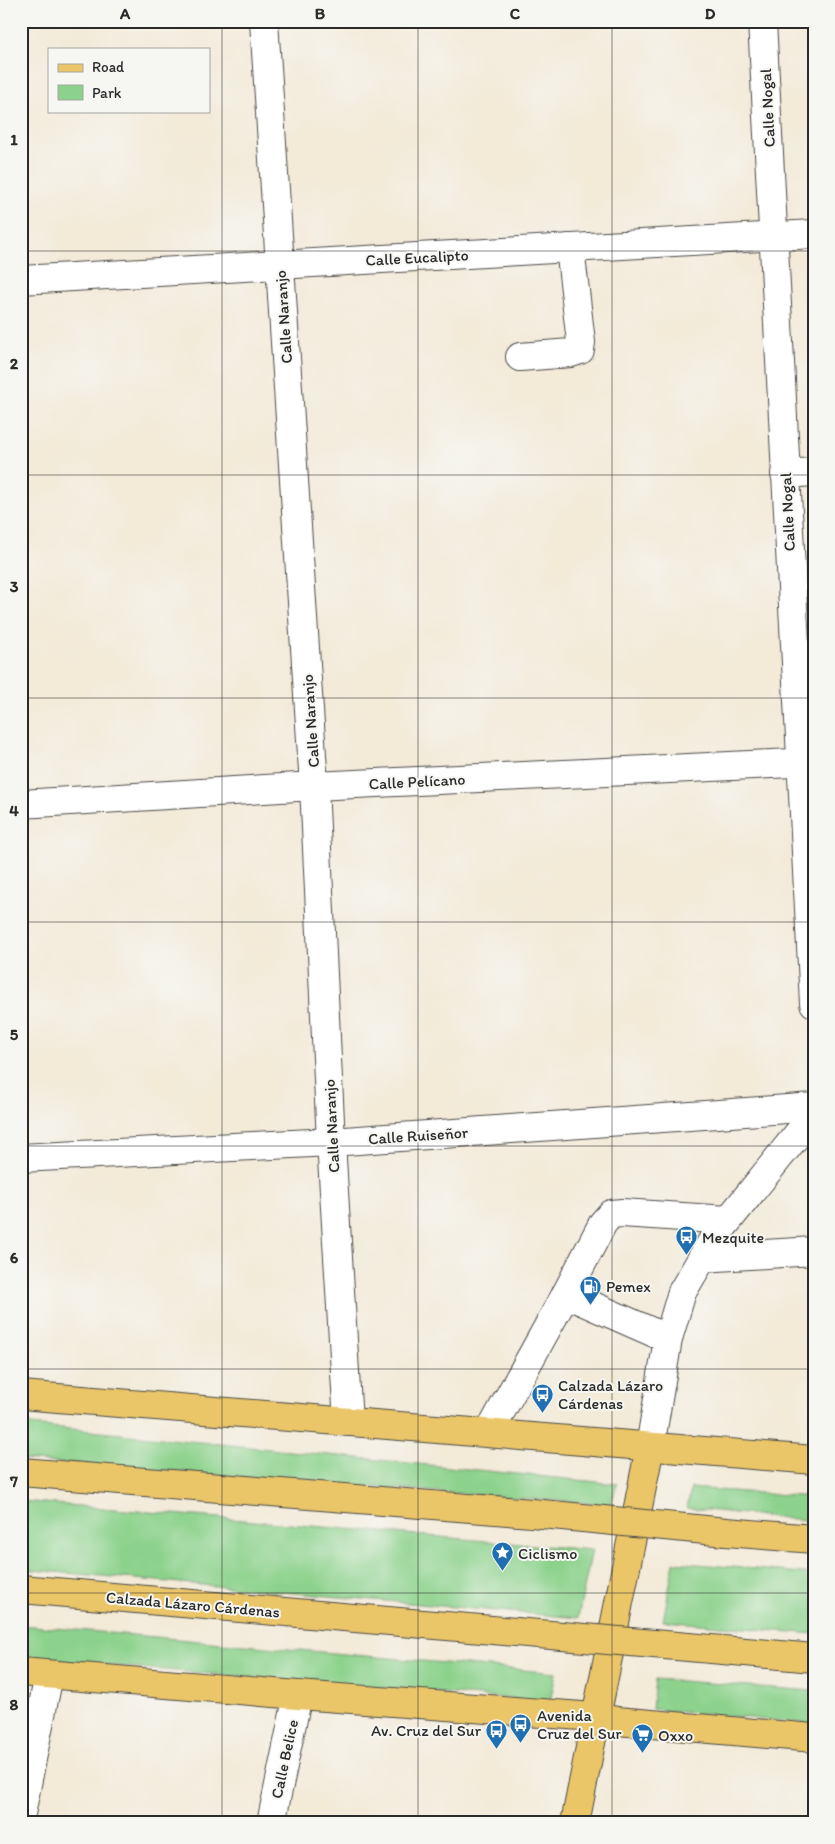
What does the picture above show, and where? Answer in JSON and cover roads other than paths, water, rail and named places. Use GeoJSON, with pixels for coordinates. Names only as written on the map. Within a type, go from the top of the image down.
{"type":"FeatureCollection","features":[{"type":"Feature","properties":{"kind":"main road"},"geometry":{"type":"LineString","coordinates":[[21,1395],[814,1460]]}},
{"type":"Feature","properties":{"kind":"main road"},"geometry":{"type":"LineString","coordinates":[[575,1823],[650,1447]]}},
{"type":"Feature","properties":{"kind":"main road"},"geometry":{"type":"LineString","coordinates":[[21,1472],[532,1513],[814,1539]]}},
{"type":"Feature","properties":{"kind":"main road","name":"Calzada Lázaro Cárdenas"},"geometry":{"type":"LineString","coordinates":[[21,1589],[814,1658]]}},
{"type":"Feature","properties":{"kind":"main road"},"geometry":{"type":"LineString","coordinates":[[21,1672],[595,1717],[617,1721],[814,1738]]}},
{"type":"Feature","properties":{"kind":"street","name":"Calle Naranjo"},"geometry":{"type":"LineString","coordinates":[[264,21],[314,786],[331,1142],[348,1422]]}},
{"type":"Feature","properties":{"kind":"street","name":"Calle Nogal"},"geometry":{"type":"LineString","coordinates":[[762,21],[785,474],[807,762],[814,1003]]}},
{"type":"Feature","properties":{"kind":"street","name":"Calle Eucalipto"},"geometry":{"type":"LineString","coordinates":[[21,280],[814,234]]}},
{"type":"Feature","properties":{"kind":"street"},"geometry":{"type":"LineString","coordinates":[[520,357],[571,353],[580,350],[581,342],[570,248]]}},
{"type":"Feature","properties":{"kind":"street"},"geometry":{"type":"LineString","coordinates":[[785,474],[814,472]]}},
{"type":"Feature","properties":{"kind":"street","name":"Calle Pelícano"},"geometry":{"type":"LineString","coordinates":[[21,804],[314,786],[807,762]]}},
{"type":"Feature","properties":{"kind":"street","name":"Calle Ruiseñor"},"geometry":{"type":"LineString","coordinates":[[21,1158],[331,1142],[814,1107]]}},
{"type":"Feature","properties":{"kind":"street"},"geometry":{"type":"LineString","coordinates":[[650,1447],[668,1339],[682,1292],[714,1238],[814,1114]]}},
{"type":"Feature","properties":{"kind":"street"},"geometry":{"type":"LineString","coordinates":[[489,1433],[603,1223],[611,1214],[622,1213],[728,1220]]}},
{"type":"Feature","properties":{"kind":"street"},"geometry":{"type":"LineString","coordinates":[[702,1258],[814,1250]]}},
{"type":"Feature","properties":{"kind":"street"},"geometry":{"type":"LineString","coordinates":[[566,1294],[668,1339]]}},
{"type":"Feature","properties":{"kind":"street"},"geometry":{"type":"LineString","coordinates":[[21,1814],[49,1675]]}},
{"type":"Feature","properties":{"kind":"street","name":"Calle Belice"},"geometry":{"type":"LineString","coordinates":[[271,1823],[298,1695]]}},
{"type":"Feature","properties":{"kind":"place","name":"Mezquite"},"geometry":{"type":"Point","coordinates":[686,1256]}},
{"type":"Feature","properties":{"kind":"place","name":"Pemex"},"geometry":{"type":"Point","coordinates":[590,1305]}},
{"type":"Feature","properties":{"kind":"place","name":"Calzada Lázaro Cárdenas"},"geometry":{"type":"Point","coordinates":[542,1413]}},
{"type":"Feature","properties":{"kind":"place","name":"Ciclismo"},"geometry":{"type":"Point","coordinates":[502,1572]}},
{"type":"Feature","properties":{"kind":"place","name":"Avenida Cruz del Sur"},"geometry":{"type":"Point","coordinates":[521,1743]}},
{"type":"Feature","properties":{"kind":"place","name":"Av. Cruz del Sur"},"geometry":{"type":"Point","coordinates":[497,1749]}},
{"type":"Feature","properties":{"kind":"place","name":"Oxxo"},"geometry":{"type":"Point","coordinates":[642,1754]}}]}
